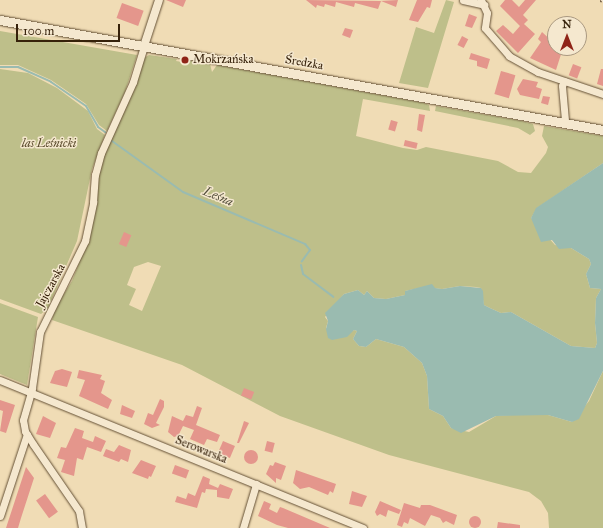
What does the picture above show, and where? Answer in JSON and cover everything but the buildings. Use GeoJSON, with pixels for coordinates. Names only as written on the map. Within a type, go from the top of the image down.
{"type":"FeatureCollection","features":[{"type":"Feature","properties":{"kind":"main road","name":"Średzka"},"geometry":{"type":"LineString","coordinates":[[0,20],[603,130]]}},
{"type":"Feature","properties":{"kind":"street"},"geometry":{"type":"LineString","coordinates":[[144,46],[160,0]]}},
{"type":"Feature","properties":{"kind":"street"},"geometry":{"type":"LineString","coordinates":[[463,0],[482,2],[487,13],[485,28],[509,56],[524,66],[603,94]]}},
{"type":"Feature","properties":{"kind":"street","name":"Jajczarska"},"geometry":{"type":"LineString","coordinates":[[82,528],[79,511],[27,434],[23,420],[31,392],[40,332],[63,290],[85,240],[93,202],[95,175],[101,153],[133,82],[144,46]]}},
{"type":"Feature","properties":{"kind":"street"},"geometry":{"type":"LineString","coordinates":[[564,81],[562,86],[565,123]]}},
{"type":"Feature","properties":{"kind":"street","name":"Serowarska"},"geometry":{"type":"LineString","coordinates":[[0,380],[363,528]]}},
{"type":"Feature","properties":{"kind":"street"},"geometry":{"type":"LineString","coordinates":[[0,516],[27,434]]}},
{"type":"Feature","properties":{"kind":"street"},"geometry":{"type":"LineString","coordinates":[[243,528],[256,484]]}},
{"type":"Feature","properties":{"kind":"green space"},"geometry":{"type":"Polygon","coordinates":[[[446,0],[454,2],[428,88],[399,83],[416,27],[434,33],[446,0]]]}},
{"type":"Feature","properties":{"kind":"green space","name":"las Leśnicki"},"geometry":{"type":"Polygon","coordinates":[[[0,31],[137,55],[125,92],[107,131],[99,125],[86,104],[51,80],[18,65],[0,65],[0,31]]]}},
{"type":"Feature","properties":{"kind":"green space"},"geometry":{"type":"Polygon","coordinates":[[[149,55],[177,59],[176,61],[182,62],[183,59],[210,64],[212,72],[217,65],[424,103],[429,105],[430,111],[363,99],[356,136],[403,148],[417,150],[426,147],[498,161],[518,172],[531,173],[546,153],[548,147],[542,136],[544,126],[603,136],[603,163],[537,208],[531,218],[555,245],[571,248],[589,259],[591,264],[586,274],[590,288],[601,289],[596,298],[595,323],[597,343],[595,348],[571,346],[511,312],[501,313],[484,305],[481,288],[476,287],[460,286],[442,289],[424,287],[405,291],[405,295],[386,299],[374,298],[367,291],[364,295],[358,290],[344,294],[325,317],[328,321],[326,328],[336,338],[341,338],[354,330],[357,331],[353,339],[359,346],[366,347],[376,339],[404,347],[422,363],[427,376],[429,409],[443,416],[451,428],[469,432],[496,416],[548,415],[572,422],[589,401],[603,371],[603,528],[549,528],[548,513],[541,501],[529,492],[389,455],[280,416],[182,365],[52,320],[55,308],[72,281],[88,240],[96,174],[144,58],[149,55]],[[148,262],[134,267],[127,285],[136,289],[129,305],[142,311],[161,266],[148,262]]]}},
{"type":"Feature","properties":{"kind":"green space","name":"las Leśnicki"},"geometry":{"type":"Polygon","coordinates":[[[0,69],[28,73],[57,88],[88,111],[97,129],[105,135],[92,169],[77,241],[48,308],[41,314],[0,299],[0,69]]]}},
{"type":"Feature","properties":{"kind":"green space"},"geometry":{"type":"Polygon","coordinates":[[[436,106],[522,121],[533,124],[535,131],[530,135],[518,128],[435,111],[436,106]]]}},
{"type":"Feature","properties":{"kind":"green space"},"geometry":{"type":"Polygon","coordinates":[[[0,303],[38,317],[27,385],[0,374],[0,303]]]}},
{"type":"Feature","properties":{"kind":"water"},"geometry":{"type":"Polygon","coordinates":[[[603,163],[603,371],[579,419],[572,422],[548,415],[496,416],[461,433],[451,428],[443,416],[429,409],[427,376],[422,363],[404,347],[376,339],[366,347],[359,346],[353,339],[357,331],[354,330],[347,337],[332,340],[328,338],[326,329],[328,321],[325,313],[344,294],[358,290],[364,295],[367,291],[374,298],[386,299],[405,295],[405,291],[432,284],[435,288],[442,289],[460,286],[481,288],[483,291],[484,305],[501,313],[511,312],[571,346],[595,348],[597,343],[595,323],[596,298],[601,289],[590,288],[586,274],[591,264],[589,259],[571,248],[559,249],[552,240],[541,242],[531,218],[536,208],[603,163]]]}},
{"type":"Feature","properties":{"kind":"waterway","name":"Leśna"},"geometry":{"type":"LineString","coordinates":[[0,67],[18,67],[51,82],[86,106],[98,127],[105,132]]}},
{"type":"Feature","properties":{"kind":"waterway","name":"Leśna"},"geometry":{"type":"LineString","coordinates":[[112,141],[183,192],[305,244],[310,250],[302,261]]}},
{"type":"Feature","properties":{"kind":"waterway","name":"Leśna"},"geometry":{"type":"LineString","coordinates":[[301,265],[303,274],[333,297]]}},
{"type":"Feature","properties":{"kind":"place","name":"Mokrzańska"},"geometry":{"type":"Point","coordinates":[185,60]}}]}
